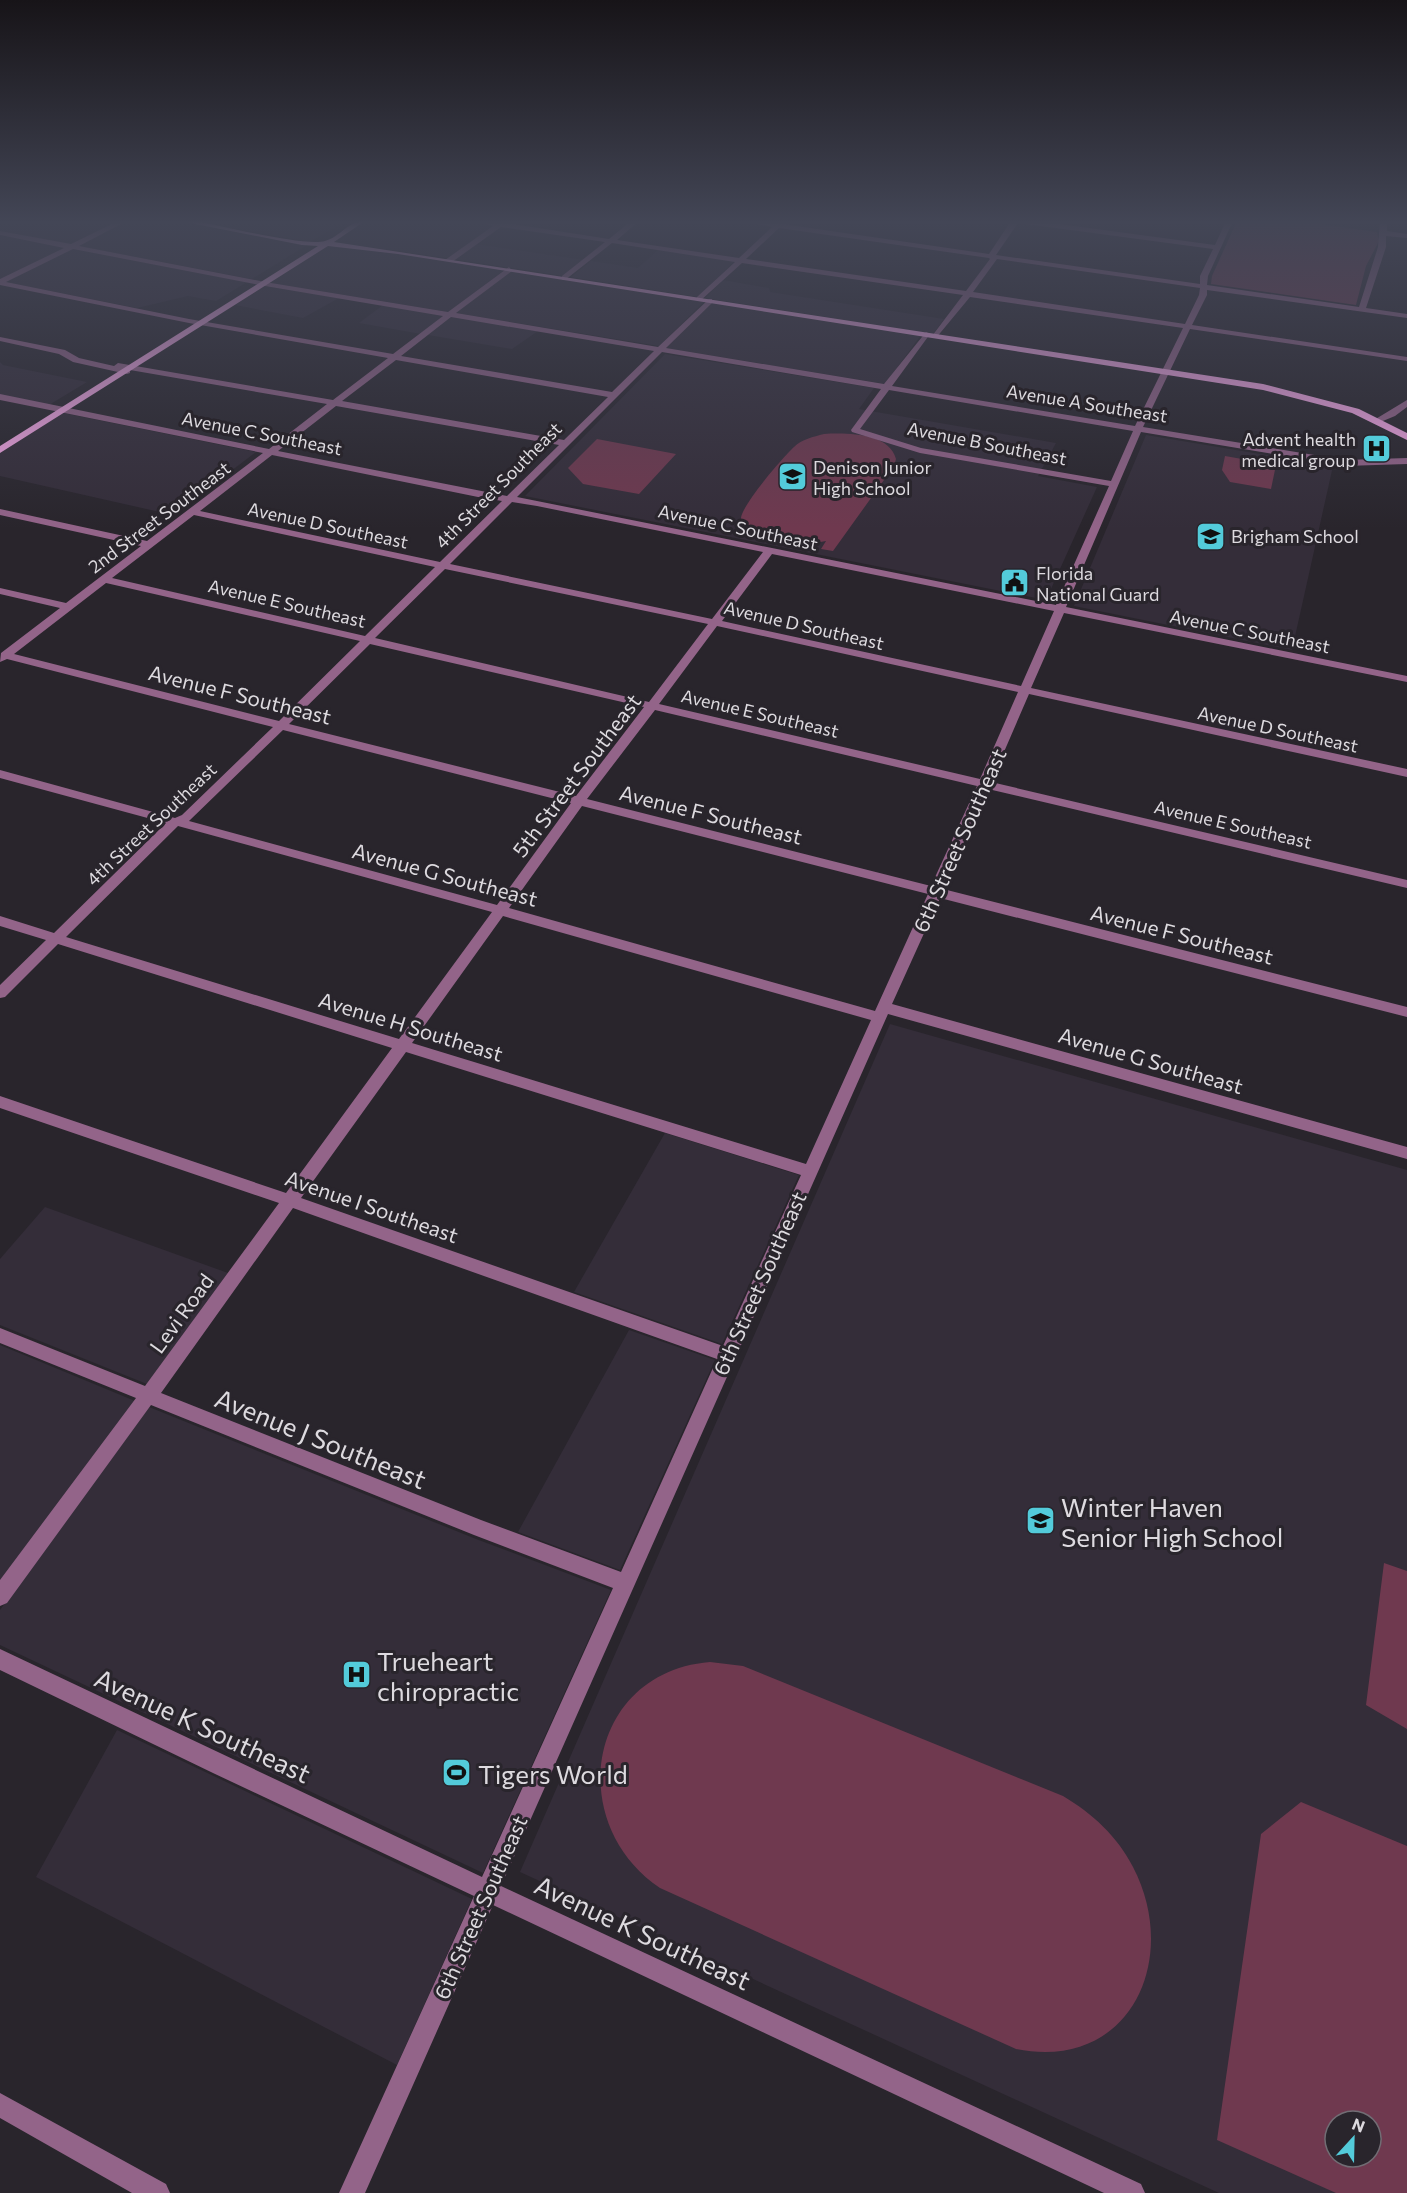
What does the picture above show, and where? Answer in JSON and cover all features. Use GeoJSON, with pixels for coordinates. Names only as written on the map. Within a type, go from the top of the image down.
{"type":"FeatureCollection","features":[{"type":"Feature","properties":{"kind":"main road"},"geometry":{"type":"LineString","coordinates":[[0,438],[185,323]]}},
{"type":"Feature","properties":{"kind":"main road"},"geometry":{"type":"LineString","coordinates":[[0,450],[200,323]]}},
{"type":"Feature","properties":{"kind":"main road"},"geometry":{"type":"LineString","coordinates":[[856,323],[1304,396],[1378,420],[1407,437]]}},
{"type":"Feature","properties":{"kind":"street"},"geometry":{"type":"LineString","coordinates":[[203,323],[614,395]]}},
{"type":"Feature","properties":{"kind":"street","name":"2nd Street Southeast"},"geometry":{"type":"LineString","coordinates":[[2,657],[439,323]]}},
{"type":"Feature","properties":{"kind":"street","name":"Avenue A Southeast"},"geometry":{"type":"LineString","coordinates":[[507,323],[1345,463],[1407,461]]}},
{"type":"Feature","properties":{"kind":"street","name":"4th Street Southeast"},"geometry":{"type":"LineString","coordinates":[[0,993],[174,823],[186,818],[368,640],[661,349],[684,323]]}},
{"type":"Feature","properties":{"kind":"street"},"geometry":{"type":"LineString","coordinates":[[936,336],[946,323]]}},
{"type":"Feature","properties":{"kind":"street"},"geometry":{"type":"LineString","coordinates":[[1164,323],[1407,358]]}},
{"type":"Feature","properties":{"kind":"street","name":"6th Street Southeast"},"geometry":{"type":"LineString","coordinates":[[352,2193],[984,784],[1138,429],[1164,372],[1191,323]]}},
{"type":"Feature","properties":{"kind":"street"},"geometry":{"type":"LineString","coordinates":[[888,387],[926,334]]}},
{"type":"Feature","properties":{"kind":"street"},"geometry":{"type":"LineString","coordinates":[[0,339],[62,352],[76,360],[333,404],[341,402],[565,443]]}},
{"type":"Feature","properties":{"kind":"street","name":"Avenue B Southeast"},"geometry":{"type":"LineString","coordinates":[[888,387],[855,430],[920,450],[1114,484]]}},
{"type":"Feature","properties":{"kind":"street","name":"Avenue C Southeast"},"geometry":{"type":"LineString","coordinates":[[0,397],[770,550],[1407,680]]}},
{"type":"Feature","properties":{"kind":"street"},"geometry":{"type":"LineString","coordinates":[[1378,420],[1407,403]]}},
{"type":"Feature","properties":{"kind":"street"},"geometry":{"type":"LineString","coordinates":[[0,512],[150,545]]}},
{"type":"Feature","properties":{"kind":"street","name":"Avenue D Southeast"},"geometry":{"type":"LineString","coordinates":[[192,512],[716,622],[1407,773]]}},
{"type":"Feature","properties":{"kind":"street","name":"5th Street Southeast"},"geometry":{"type":"LineString","coordinates":[[399,1050],[580,800],[770,550]]}},
{"type":"Feature","properties":{"kind":"street","name":"Avenue E Southeast"},"geometry":{"type":"LineString","coordinates":[[105,579],[1407,884]]}},
{"type":"Feature","properties":{"kind":"street"},"geometry":{"type":"LineString","coordinates":[[0,591],[69,607]]}},
{"type":"Feature","properties":{"kind":"street","name":"Avenue F Southeast"},"geometry":{"type":"LineString","coordinates":[[2,657],[580,800],[1407,1012]]}},
{"type":"Feature","properties":{"kind":"street","name":"Avenue G Southeast"},"geometry":{"type":"LineString","coordinates":[[0,774],[500,911],[1407,1153]]}},
{"type":"Feature","properties":{"kind":"street","name":"Avenue H Southeast"},"geometry":{"type":"LineString","coordinates":[[0,921],[399,1050],[809,1171]]}},
{"type":"Feature","properties":{"kind":"street","name":"Levi Road"},"geometry":{"type":"LineString","coordinates":[[0,1596],[399,1050]]}},
{"type":"Feature","properties":{"kind":"street","name":"Avenue I Southeast"},"geometry":{"type":"LineString","coordinates":[[0,1102],[289,1200],[727,1355]]}},
{"type":"Feature","properties":{"kind":"street","name":"Avenue J Southeast"},"geometry":{"type":"LineString","coordinates":[[0,1335],[481,1529],[625,1583]]}},
{"type":"Feature","properties":{"kind":"street","name":"Avenue K Southeast"},"geometry":{"type":"LineString","coordinates":[[0,1659],[1125,2191]]}},
{"type":"Feature","properties":{"kind":"street"},"geometry":{"type":"LineString","coordinates":[[0,2104],[157,2193]]}},
{"type":"Feature","properties":{"kind":"shaded area"},"geometry":{"type":"Polygon","coordinates":[[[361,323],[434,323],[421,334],[361,323]]]}},
{"type":"Feature","properties":{"kind":"shaded area"},"geometry":{"type":"Polygon","coordinates":[[[443,323],[494,323],[538,331],[512,349],[428,335],[443,323]]]}},
{"type":"Feature","properties":{"kind":"shaded area"},"geometry":{"type":"Polygon","coordinates":[[[520,323],[682,323],[659,346],[520,323]]]}},
{"type":"Feature","properties":{"kind":"shaded area"},"geometry":{"type":"Polygon","coordinates":[[[691,323],[844,323],[921,335],[885,384],[666,348],[691,323]]]}},
{"type":"Feature","properties":{"kind":"shaded area"},"geometry":{"type":"Polygon","coordinates":[[[865,323],[941,323],[933,334],[865,323]]]}},
{"type":"Feature","properties":{"kind":"shaded area","name":"Denison Junior High School"},"geometry":{"type":"Polygon","coordinates":[[[665,354],[874,388],[859,409],[1056,443],[1038,476],[1097,487],[1046,600],[525,496],[665,354]]]}},
{"type":"Feature","properties":{"kind":"shaded area"},"geometry":{"type":"Polygon","coordinates":[[[0,362],[3,365],[87,382],[49,405],[0,395],[0,362]]]}},
{"type":"Feature","properties":{"kind":"shaded area"},"geometry":{"type":"Polygon","coordinates":[[[63,413],[256,452],[173,515],[0,476],[0,453],[63,413]]]}},
{"type":"Feature","properties":{"kind":"shaded area"},"geometry":{"type":"Polygon","coordinates":[[[824,434],[854,434],[876,439],[892,450],[896,459],[894,466],[833,551],[821,549],[826,541],[803,544],[779,543],[756,535],[741,518],[755,492],[797,444],[824,434]]]}},
{"type":"Feature","properties":{"kind":"shaded area","name":"Brigham School"},"geometry":{"type":"Polygon","coordinates":[[[1146,435],[1333,466],[1292,650],[1074,606],[1146,435]]]}},
{"type":"Feature","properties":{"kind":"shaded area"},"geometry":{"type":"Polygon","coordinates":[[[597,439],[676,454],[639,494],[583,484],[568,468],[597,439]]]}},
{"type":"Feature","properties":{"kind":"shaded area"},"geometry":{"type":"Polygon","coordinates":[[[1225,456],[1276,465],[1271,489],[1230,482],[1222,470],[1225,456]]]}},
{"type":"Feature","properties":{"kind":"shaded area","name":"Winter Haven Senior High School"},"geometry":{"type":"Polygon","coordinates":[[[890,1024],[1407,1170],[1407,2193],[1219,2193],[520,1872],[890,1024]]]}},
{"type":"Feature","properties":{"kind":"shaded area"},"geometry":{"type":"Polygon","coordinates":[[[665,1133],[799,1175],[722,1344],[574,1292],[665,1133]]]}},
{"type":"Feature","properties":{"kind":"shaded area"},"geometry":{"type":"Polygon","coordinates":[[[45,1207],[228,1273],[147,1384],[0,1325],[0,1259],[45,1207]]]}},
{"type":"Feature","properties":{"kind":"shaded area"},"geometry":{"type":"Polygon","coordinates":[[[629,1330],[715,1360],[620,1570],[518,1532],[629,1330]]]}},
{"type":"Feature","properties":{"kind":"shaded area"},"geometry":{"type":"Polygon","coordinates":[[[0,1345],[135,1401],[0,1582],[0,1345]]]}},
{"type":"Feature","properties":{"kind":"shaded area"},"geometry":{"type":"Polygon","coordinates":[[[149,1407],[476,1539],[611,1590],[483,1873],[0,1645],[0,1610],[149,1407]]]}},
{"type":"Feature","properties":{"kind":"shaded area"},"geometry":{"type":"Polygon","coordinates":[[[1384,1563],[1407,1571],[1407,1729],[1366,1705],[1384,1563]]]}},
{"type":"Feature","properties":{"kind":"shaded area"},"geometry":{"type":"Polygon","coordinates":[[[710,1662],[743,1666],[1063,1796],[1094,1818],[1120,1845],[1133,1867],[1146,1902],[1151,1937],[1147,1971],[1135,2001],[1116,2026],[1089,2043],[1056,2052],[1016,2049],[660,1888],[629,1860],[610,1826],[601,1790],[603,1754],[615,1720],[637,1692],[669,1672],[710,1662]]]}},
{"type":"Feature","properties":{"kind":"shaded area"},"geometry":{"type":"Polygon","coordinates":[[[117,1730],[472,1899],[397,2065],[36,1877],[117,1730]]]}},
{"type":"Feature","properties":{"kind":"shaded area"},"geometry":{"type":"Polygon","coordinates":[[[1301,1802],[1407,1846],[1407,2193],[1336,2193],[1217,2140],[1261,1834],[1301,1802]]]}},
{"type":"Feature","properties":{"kind":"place","name":"Advent health medical group"},"geometry":{"type":"Point","coordinates":[1377,449]}},
{"type":"Feature","properties":{"kind":"place","name":"Denison Junior High School"},"geometry":{"type":"Point","coordinates":[792,477]}},
{"type":"Feature","properties":{"kind":"place","name":"Brigham School"},"geometry":{"type":"Point","coordinates":[1210,536]}},
{"type":"Feature","properties":{"kind":"place","name":"Florida National Guard"},"geometry":{"type":"Point","coordinates":[1015,583]}},
{"type":"Feature","properties":{"kind":"place","name":"Winter Haven Senior High School"},"geometry":{"type":"Point","coordinates":[1040,1521]}},
{"type":"Feature","properties":{"kind":"place","name":"Trueheart chiropractic"},"geometry":{"type":"Point","coordinates":[356,1675]}},
{"type":"Feature","properties":{"kind":"place","name":"Tigers World"},"geometry":{"type":"Point","coordinates":[457,1773]}}]}
